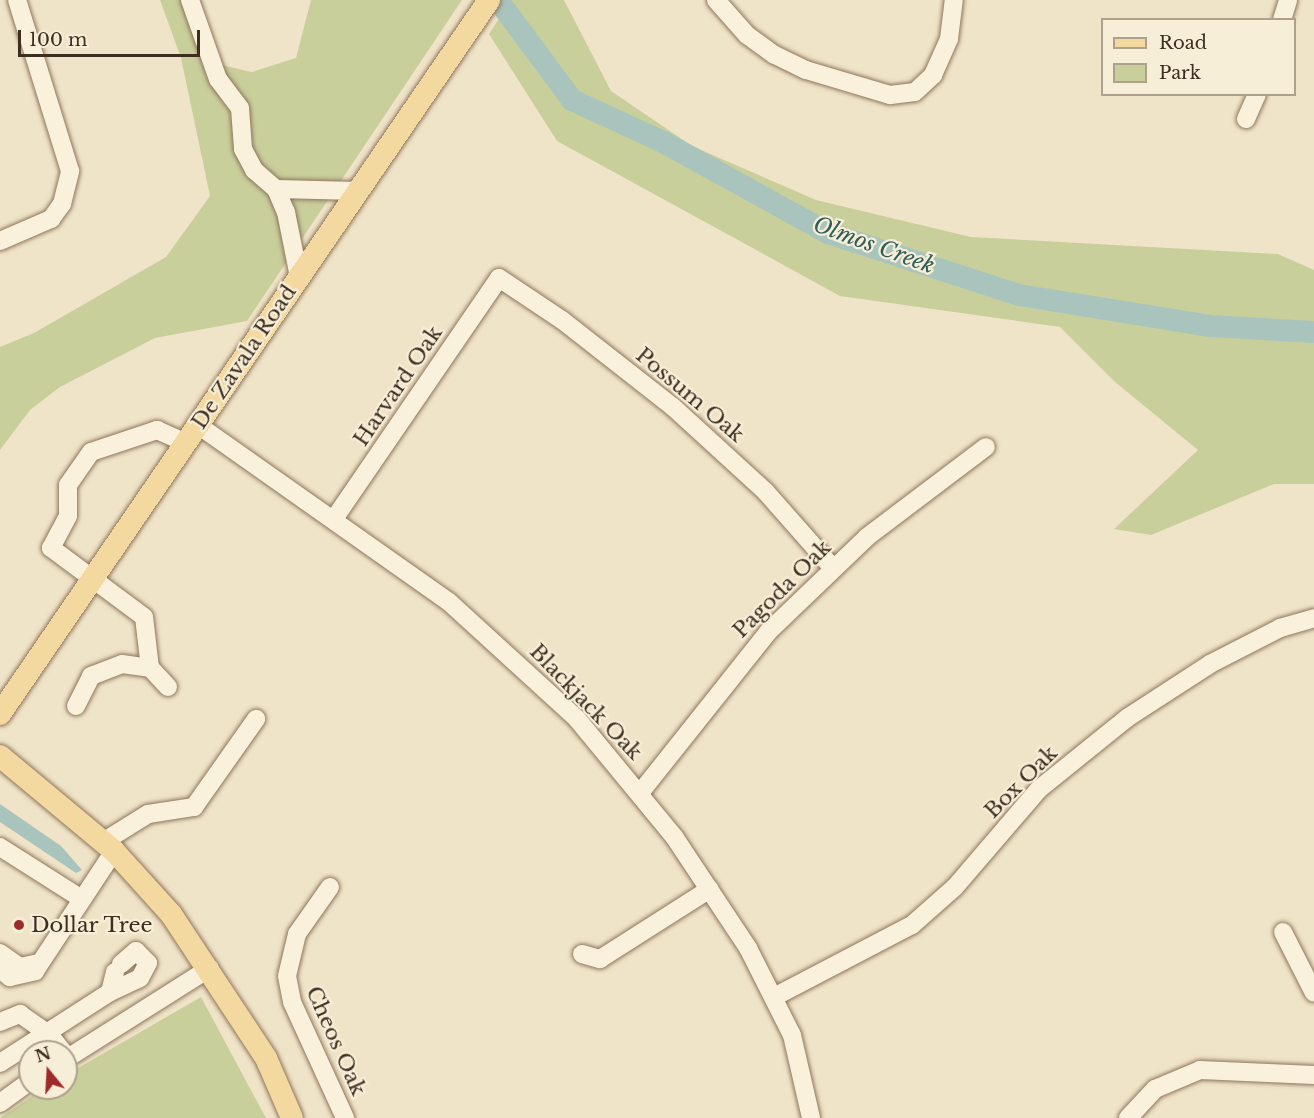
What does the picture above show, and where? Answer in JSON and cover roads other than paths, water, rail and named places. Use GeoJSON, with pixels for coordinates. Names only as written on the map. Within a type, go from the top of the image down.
{"type":"FeatureCollection","features":[{"type":"Feature","properties":{"kind":"main road","name":"De Zavala Road"},"geometry":{"type":"LineString","coordinates":[[0,714],[489,0]]}},
{"type":"Feature","properties":{"kind":"main road"},"geometry":{"type":"LineString","coordinates":[[0,756],[108,846],[171,914],[210,968],[266,1058],[292,1118]]}},
{"type":"Feature","properties":{"kind":"street"},"geometry":{"type":"LineString","coordinates":[[0,241],[51,219],[62,204],[70,171],[17,0]]}},
{"type":"Feature","properties":{"kind":"street"},"geometry":{"type":"LineString","coordinates":[[190,0],[218,79],[240,108],[243,149],[254,170],[276,189],[299,277]]}},
{"type":"Feature","properties":{"kind":"street"},"geometry":{"type":"LineString","coordinates":[[716,0],[747,35],[776,55],[806,70],[890,95],[915,92],[933,75],[949,39],[954,0]]}},
{"type":"Feature","properties":{"kind":"street"},"geometry":{"type":"LineString","coordinates":[[1283,18],[1288,0]]}},
{"type":"Feature","properties":{"kind":"street"},"geometry":{"type":"LineString","coordinates":[[1245,119],[1256,96]]}},
{"type":"Feature","properties":{"kind":"street"},"geometry":{"type":"LineString","coordinates":[[276,189],[358,191]]}},
{"type":"Feature","properties":{"kind":"street","name":"Harvard Oak"},"geometry":{"type":"LineString","coordinates":[[334,519],[499,278]]}},
{"type":"Feature","properties":{"kind":"street","name":"Possum Oak"},"geometry":{"type":"LineString","coordinates":[[499,278],[562,320],[672,407],[765,490],[833,568]]}},
{"type":"Feature","properties":{"kind":"street","name":"Blackjack Oak"},"geometry":{"type":"LineString","coordinates":[[94,577],[51,548],[68,516],[68,485],[91,452],[158,430],[192,434],[334,519],[490,636],[577,719],[640,793],[710,889],[774,997],[801,1061],[811,1118]]}},
{"type":"Feature","properties":{"kind":"street","name":"Pagoda Oak"},"geometry":{"type":"LineString","coordinates":[[640,793],[726,679],[833,568],[987,447]]}},
{"type":"Feature","properties":{"kind":"street"},"geometry":{"type":"LineString","coordinates":[[94,577],[144,617],[150,668],[168,687]]}},
{"type":"Feature","properties":{"kind":"street","name":"Box Oak"},"geometry":{"type":"LineString","coordinates":[[774,997],[912,925],[955,887],[1039,789],[1126,718],[1210,664],[1280,628],[1314,618]]}},
{"type":"Feature","properties":{"kind":"street"},"geometry":{"type":"LineString","coordinates":[[76,706],[91,676],[122,664],[150,668]]}},
{"type":"Feature","properties":{"kind":"street"},"geometry":{"type":"LineString","coordinates":[[0,969],[9,977],[27,977],[41,962],[82,898],[108,846],[148,814],[194,807],[256,719]]}},
{"type":"Feature","properties":{"kind":"street"},"geometry":{"type":"LineString","coordinates":[[0,847],[82,898]]}},
{"type":"Feature","properties":{"kind":"street","name":"Cheos Oak"},"geometry":{"type":"LineString","coordinates":[[330,886],[297,934],[287,976],[292,1002],[345,1118]]}},
{"type":"Feature","properties":{"kind":"street"},"geometry":{"type":"LineString","coordinates":[[582,954],[600,959],[710,889]]}},
{"type":"Feature","properties":{"kind":"street"},"geometry":{"type":"LineString","coordinates":[[1283,932],[1314,993]]}},
{"type":"Feature","properties":{"kind":"street"},"geometry":{"type":"LineString","coordinates":[[0,1063],[50,1034],[110,992],[140,978],[148,963],[136,951],[118,968],[110,992]]}},
{"type":"Feature","properties":{"kind":"street"},"geometry":{"type":"LineString","coordinates":[[0,953],[20,967],[41,962]]}},
{"type":"Feature","properties":{"kind":"street"},"geometry":{"type":"LineString","coordinates":[[0,959],[16,971],[41,962]]}},
{"type":"Feature","properties":{"kind":"street"},"geometry":{"type":"LineString","coordinates":[[78,1049],[210,968]]}},
{"type":"Feature","properties":{"kind":"street"},"geometry":{"type":"LineString","coordinates":[[0,1022],[20,1014],[50,1034],[54,1040]]}},
{"type":"Feature","properties":{"kind":"street"},"geometry":{"type":"LineString","coordinates":[[1128,1118],[1155,1089],[1200,1070],[1314,1076]]}},
{"type":"Feature","properties":{"kind":"street"},"geometry":{"type":"LineString","coordinates":[[0,1103],[18,1090]]}},
{"type":"Feature","properties":{"kind":"water"},"geometry":{"type":"Polygon","coordinates":[[[0,804],[61,846],[82,870],[76,873],[0,822],[0,804]]]}},
{"type":"Feature","properties":{"kind":"waterway","name":"Olmos Creek"},"geometry":{"type":"LineString","coordinates":[[503,7],[572,100],[665,143],[828,233],[1019,295],[1210,326],[1314,332]]}},
{"type":"Feature","properties":{"kind":"place","name":"Dollar Tree"},"geometry":{"type":"Point","coordinates":[19,925]}}]}
